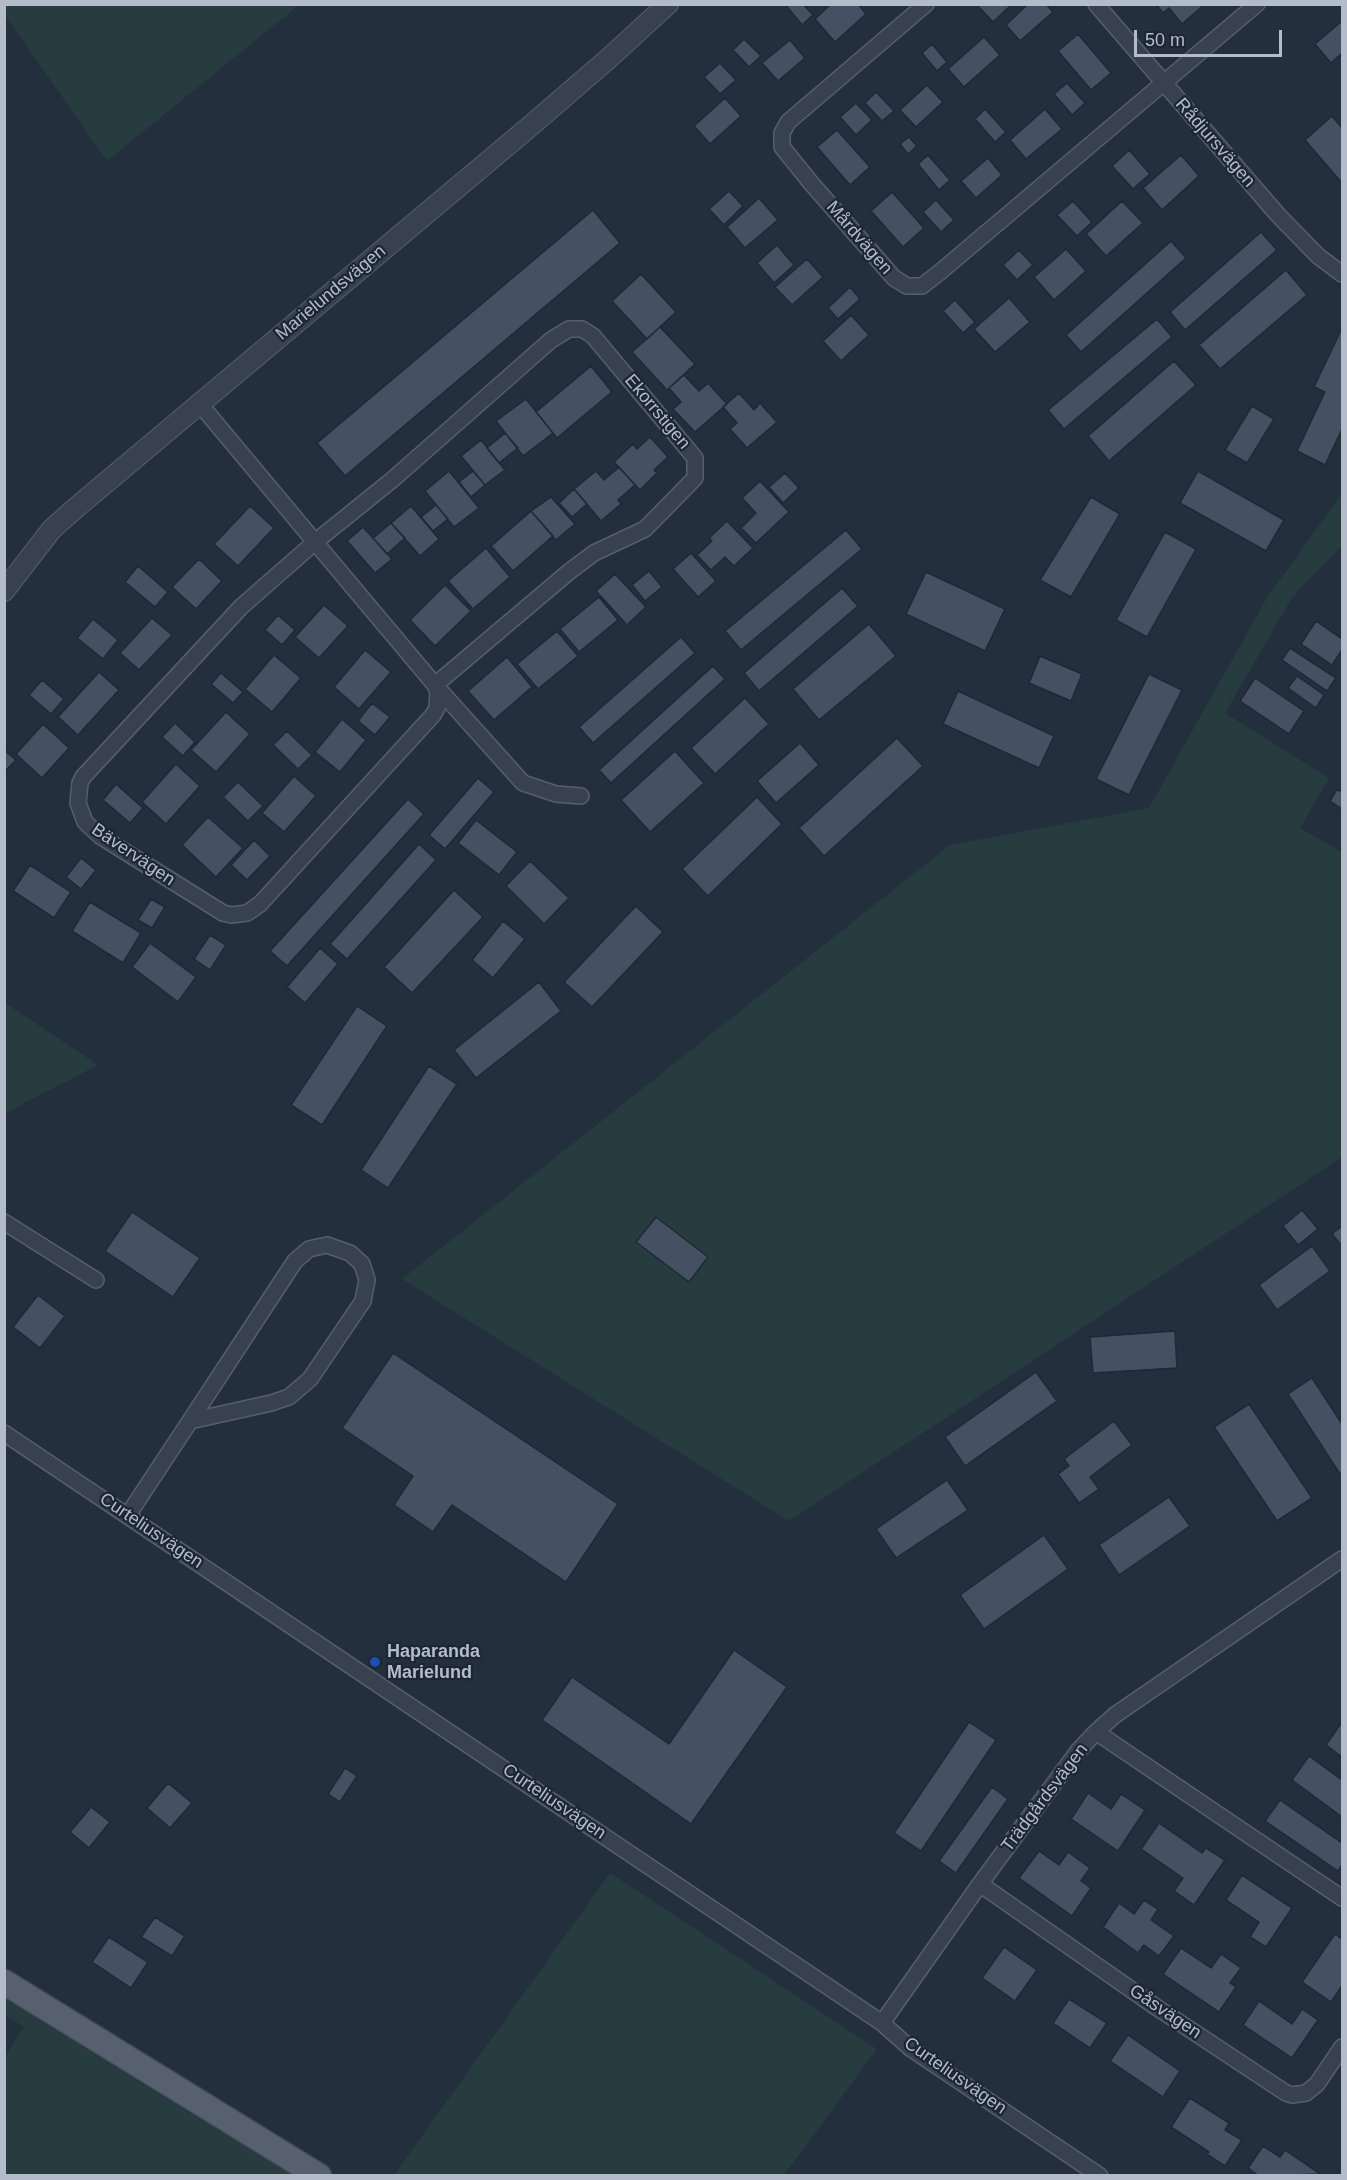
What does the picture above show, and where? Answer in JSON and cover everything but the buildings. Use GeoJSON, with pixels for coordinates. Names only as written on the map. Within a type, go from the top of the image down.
{"type":"FeatureCollection","features":[{"type":"Feature","properties":{"kind":"main road"},"geometry":{"type":"LineString","coordinates":[[4,1982],[319,2175]]}},
{"type":"Feature","properties":{"kind":"street","name":"Marielundsvägen"},"geometry":{"type":"LineString","coordinates":[[4,591],[52,529],[528,128],[668,4]]}},
{"type":"Feature","properties":{"kind":"street","name":"Mårdvägen"},"geometry":{"type":"LineString","coordinates":[[926,4],[788,122],[782,134],[782,147],[811,183],[894,278],[907,286],[922,286],[940,272],[1257,4]]}},
{"type":"Feature","properties":{"kind":"street","name":"Rådjursvägen"},"geometry":{"type":"LineString","coordinates":[[1096,4],[1278,215],[1318,256],[1342,274]]}},
{"type":"Feature","properties":{"kind":"street","name":"Ekorrstigen"},"geometry":{"type":"LineString","coordinates":[[315,542],[392,480],[551,340],[569,329],[582,329],[593,336],[668,424],[695,458],[695,478],[691,484],[645,529],[594,553],[435,685]]}},
{"type":"Feature","properties":{"kind":"street"},"geometry":{"type":"LineString","coordinates":[[199,403],[435,685],[523,783],[556,794],[581,796]]}},
{"type":"Feature","properties":{"kind":"street","name":"Bävervägen"},"geometry":{"type":"LineString","coordinates":[[315,542],[241,607],[83,777],[80,783],[78,803],[85,822],[100,836],[223,913],[231,915],[247,913],[260,904],[433,715],[437,708],[438,692],[435,685]]}},
{"type":"Feature","properties":{"kind":"street"},"geometry":{"type":"LineString","coordinates":[[4,1222],[96,1280]]}},
{"type":"Feature","properties":{"kind":"street"},"geometry":{"type":"LineString","coordinates":[[128,1515],[190,1420],[295,1261],[309,1249],[327,1245],[350,1253],[362,1264],[367,1280],[363,1301],[310,1379],[289,1397],[190,1420]]}},
{"type":"Feature","properties":{"kind":"street","name":"Curteliusvägen"},"geometry":{"type":"LineString","coordinates":[[4,1433],[882,2023],[910,2048],[1100,2175]]}},
{"type":"Feature","properties":{"kind":"street","name":"Trädgårdsvägen"},"geometry":{"type":"LineString","coordinates":[[882,2023],[980,1884],[1078,1751],[1096,1732],[1115,1715],[1342,1559]]}},
{"type":"Feature","properties":{"kind":"street"},"geometry":{"type":"LineString","coordinates":[[1096,1732],[1342,1898]]}},
{"type":"Feature","properties":{"kind":"street","name":"Gåsvägen"},"geometry":{"type":"LineString","coordinates":[[980,1884],[1156,2007],[1286,2093],[1292,2095],[1306,2093],[1317,2084],[1342,2047]]}},
{"type":"Feature","properties":{"kind":"green space"},"geometry":{"type":"Polygon","coordinates":[[[4,5],[299,5],[107,161],[5,15],[4,5]]]}},
{"type":"Feature","properties":{"kind":"green space"},"geometry":{"type":"Polygon","coordinates":[[[1342,494],[1342,546],[1293,596],[1225,713],[1329,778],[1300,828],[1342,852],[1342,1157],[789,1521],[402,1279],[950,845],[1149,808],[1268,596],[1342,494]]]}},
{"type":"Feature","properties":{"kind":"green space"},"geometry":{"type":"Polygon","coordinates":[[[5,1003],[98,1065],[5,1113],[5,1003]]]}},
{"type":"Feature","properties":{"kind":"green space"},"geometry":{"type":"Polygon","coordinates":[[[610,1873],[877,2049],[784,2175],[394,2175],[610,1873]]]}},
{"type":"Feature","properties":{"kind":"green space"},"geometry":{"type":"Polygon","coordinates":[[[5,1999],[292,2175],[5,2175],[5,2057],[24,2027],[5,2015],[5,1999]]]}},
{"type":"Feature","properties":{"kind":"place","name":"Haparanda Marielund"},"geometry":{"type":"Point","coordinates":[375,1662]}}]}
